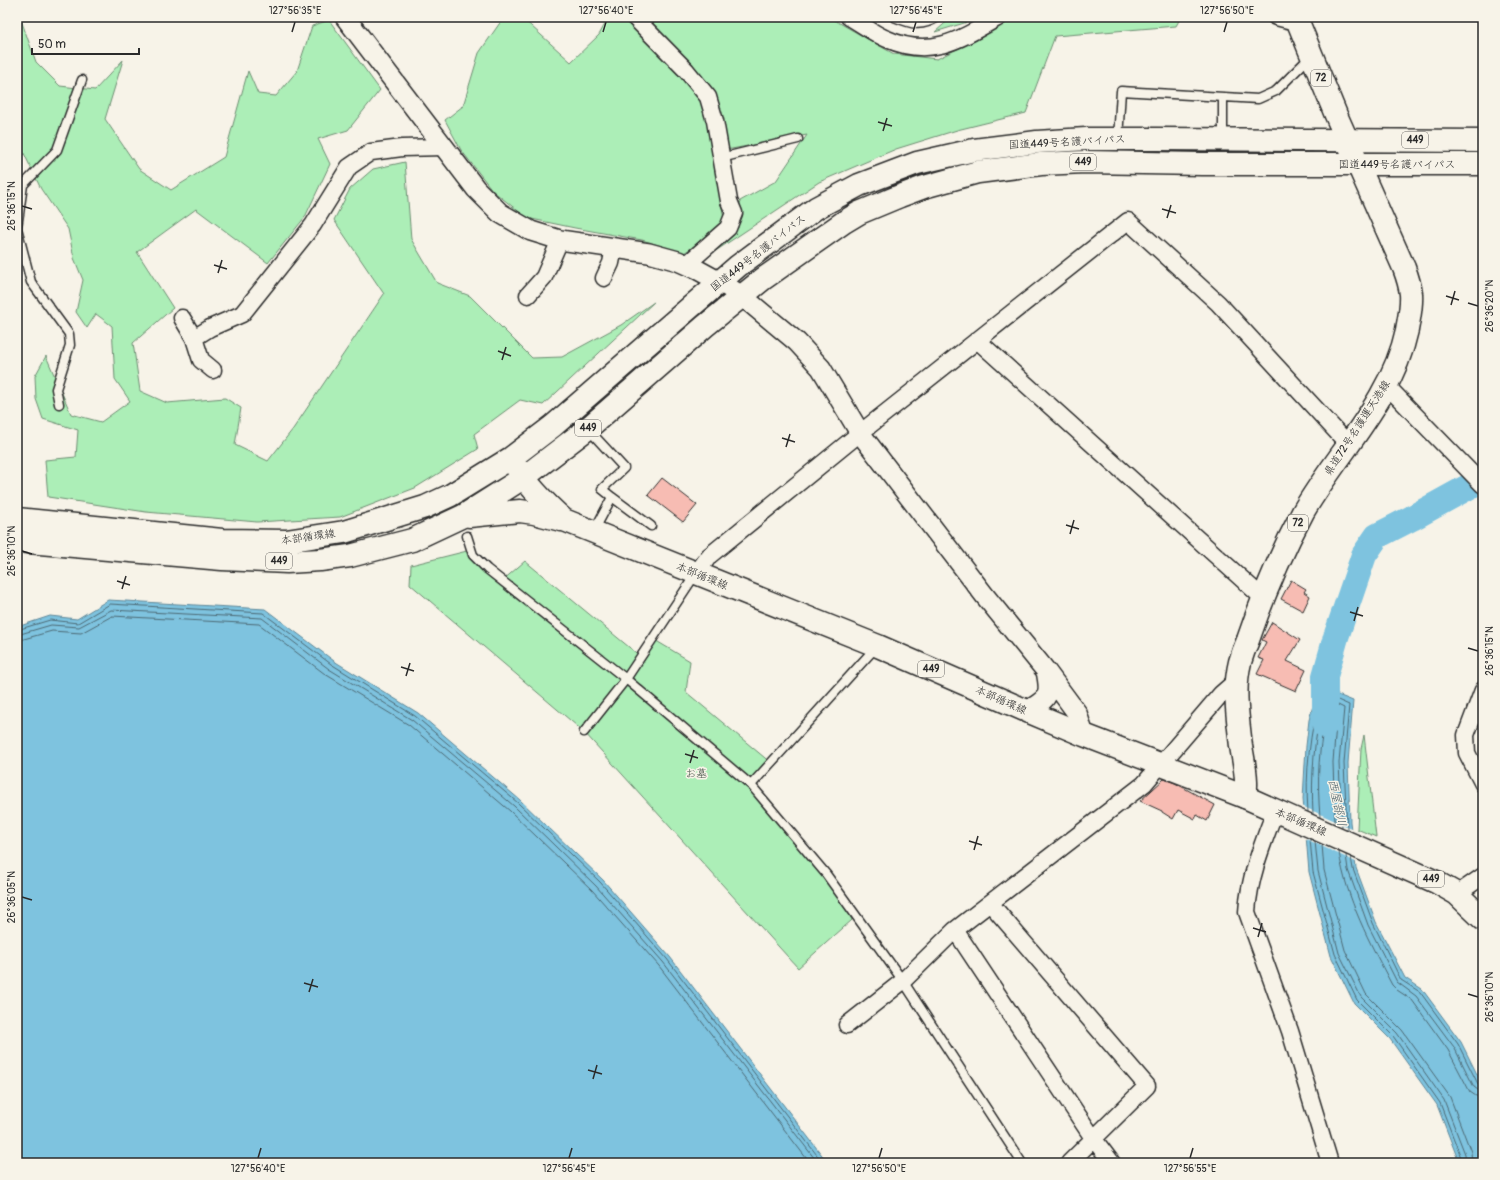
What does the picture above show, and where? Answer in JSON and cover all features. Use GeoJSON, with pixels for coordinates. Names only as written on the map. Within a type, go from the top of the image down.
{"type":"FeatureCollection","features":[{"type":"Feature","properties":{"kind":"main road","name":"県道72号名護運天港線"},"geometry":{"type":"LineString","coordinates":[[1245,797],[1247,784],[1237,712],[1237,680],[1240,662],[1263,598],[1303,513],[1323,480],[1349,445],[1387,386],[1405,338],[1411,308],[1410,294],[1404,268],[1347,140],[1296,18]]}},
{"type":"Feature","properties":{"kind":"main road","name":"国道449号名護バイパス"},"geometry":{"type":"LineString","coordinates":[[511,458],[553,426],[685,311],[744,262],[816,208],[859,185],[917,163],[974,150],[1029,143],[1118,139],[1483,141]]}},
{"type":"Feature","properties":{"kind":"main road","name":"国道449号名護バイパス"},"geometry":{"type":"LineString","coordinates":[[523,478],[587,429],[705,326],[767,276],[823,236],[859,213],[924,187],[978,172],[1041,164],[1085,162],[1202,164],[1483,164]]}},
{"type":"Feature","properties":{"kind":"main road","name":"本部循環線"},"geometry":{"type":"LineString","coordinates":[[17,519],[222,540],[286,541],[344,532],[425,507],[450,495],[511,458],[523,478],[546,504],[564,520],[878,646],[1084,735],[1275,810],[1436,882],[1457,894],[1483,919]]}},
{"type":"Feature","properties":{"kind":"main road","name":"本部循環線"},"geometry":{"type":"LineString","coordinates":[[17,541],[222,559],[294,561],[350,556],[465,526],[523,478]]}},
{"type":"Feature","properties":{"kind":"main road"},"geometry":{"type":"LineString","coordinates":[[465,526],[520,511],[564,520]]}},
{"type":"Feature","properties":{"kind":"street"},"geometry":{"type":"LineString","coordinates":[[345,17],[476,189],[500,212],[531,231],[560,240],[649,253],[686,264],[720,282],[742,296],[797,342],[821,368],[860,433],[985,596],[1046,671],[1077,713],[1084,735]]}},
{"type":"Feature","properties":{"kind":"street"},"geometry":{"type":"LineString","coordinates":[[634,17],[686,70],[708,97],[715,121],[729,201],[734,213],[728,228],[686,264]]}},
{"type":"Feature","properties":{"kind":"street"},"geometry":{"type":"LineString","coordinates":[[850,17],[886,39],[910,47],[928,48],[944,45],[972,33],[999,17]]}},
{"type":"Feature","properties":{"kind":"street"},"geometry":{"type":"LineString","coordinates":[[1276,17],[1288,20],[1296,18]]}},
{"type":"Feature","properties":{"kind":"street"},"geometry":{"type":"LineString","coordinates":[[194,338],[210,328],[242,314],[313,225],[349,167],[371,152],[402,148],[444,147]]}},
{"type":"Feature","properties":{"kind":"street"},"geometry":{"type":"LineString","coordinates":[[696,574],[710,556],[860,433],[1128,221],[1218,303],[1349,445]]}},
{"type":"Feature","properties":{"kind":"street"},"geometry":{"type":"LineString","coordinates":[[528,295],[544,277],[560,240]]}},
{"type":"Feature","properties":{"kind":"street"},"geometry":{"type":"LineString","coordinates":[[604,278],[611,263],[614,248]]}},
{"type":"Feature","properties":{"kind":"street"},"geometry":{"type":"LineString","coordinates":[[182,318],[194,338],[201,360],[213,370]]}},
{"type":"Feature","properties":{"kind":"street"},"geometry":{"type":"LineString","coordinates":[[977,340],[1263,598]]}},
{"type":"Feature","properties":{"kind":"street"},"geometry":{"type":"LineString","coordinates":[[1387,386],[1483,485]]}},
{"type":"Feature","properties":{"kind":"street"},"geometry":{"type":"LineString","coordinates":[[1027,711],[1043,702],[1046,697],[1050,688],[1046,671]]}},
{"type":"Feature","properties":{"kind":"street"},"geometry":{"type":"LineString","coordinates":[[847,1025],[903,981],[955,930],[1144,784],[1221,694],[1237,680]]}},
{"type":"Feature","properties":{"kind":"street"},"geometry":{"type":"LineString","coordinates":[[1483,690],[1466,735],[1467,753],[1483,784]]}},
{"type":"Feature","properties":{"kind":"street"},"geometry":{"type":"LineString","coordinates":[[1275,810],[1249,889],[1247,912],[1290,1031],[1330,1163]]}},
{"type":"Feature","properties":{"kind":"street"},"geometry":{"type":"LineString","coordinates":[[1457,894],[1483,876]]}},
{"type":"Feature","properties":{"kind":"street"},"geometry":{"type":"LineString","coordinates":[[990,903],[1147,1086],[1069,1163]]}},
{"type":"Feature","properties":{"kind":"street"},"geometry":{"type":"LineString","coordinates":[[955,930],[1112,1163]]}},
{"type":"Feature","properties":{"kind":"lane"},"geometry":{"type":"LineString","coordinates":[[894,17],[909,23],[928,24],[938,17]]}},
{"type":"Feature","properties":{"kind":"lane"},"geometry":{"type":"LineString","coordinates":[[1118,139],[1121,91],[1258,99],[1276,91],[1312,56]]}},
{"type":"Feature","properties":{"kind":"lane"},"geometry":{"type":"LineString","coordinates":[[59,404],[56,389],[70,345],[68,334],[31,282],[17,228],[23,185],[57,150],[82,80]]}},
{"type":"Feature","properties":{"kind":"lane"},"geometry":{"type":"LineString","coordinates":[[1223,97],[1223,139]]}},
{"type":"Feature","properties":{"kind":"lane"},"geometry":{"type":"LineString","coordinates":[[721,158],[798,139]]}},
{"type":"Feature","properties":{"kind":"lane"},"geometry":{"type":"LineString","coordinates":[[17,177],[23,185]]}},
{"type":"Feature","properties":{"kind":"lane"},"geometry":{"type":"LineString","coordinates":[[587,429],[624,468],[602,489],[651,526]]}},
{"type":"Feature","properties":{"kind":"lane"},"geometry":{"type":"LineString","coordinates":[[593,532],[612,498]]}},
{"type":"Feature","properties":{"kind":"lane"},"geometry":{"type":"LineString","coordinates":[[465,526],[473,555],[487,569],[626,679],[751,785],[826,874],[903,981],[1022,1163]]}},
{"type":"Feature","properties":{"kind":"lane"},"geometry":{"type":"LineString","coordinates":[[584,732],[626,679],[696,574]]}},
{"type":"Feature","properties":{"kind":"lane"},"geometry":{"type":"LineString","coordinates":[[751,785],[878,646]]}},
{"type":"Feature","properties":{"kind":"green space"},"geometry":{"type":"Polygon","coordinates":[[[17,17],[20,17],[36,62],[60,86],[95,90],[123,60],[105,119],[139,169],[171,190],[224,157],[248,71],[258,94],[276,96],[297,71],[312,26],[329,20],[380,90],[348,130],[318,139],[330,164],[305,217],[268,263],[196,209],[137,252],[173,308],[133,343],[140,391],[167,403],[225,398],[241,408],[235,445],[268,461],[293,429],[384,294],[334,220],[350,189],[373,169],[405,162],[411,239],[437,283],[470,296],[532,358],[562,357],[621,325],[654,302],[543,405],[520,400],[474,434],[478,449],[415,488],[340,517],[257,522],[146,512],[48,497],[45,460],[76,457],[78,430],[43,419],[36,399],[35,376],[46,356],[71,414],[101,422],[130,401],[115,379],[112,326],[96,314],[87,328],[76,312],[83,280],[74,258],[68,229],[41,189],[20,145],[17,146],[17,17]]]}},
{"type":"Feature","properties":{"kind":"green space"},"geometry":{"type":"Polygon","coordinates":[[[504,17],[521,17],[571,62],[599,35],[609,17],[623,17],[686,79],[704,104],[724,219],[718,230],[684,253],[642,240],[527,218],[493,191],[461,150],[445,120],[463,106],[479,53],[504,17]]]}},
{"type":"Feature","properties":{"kind":"green space"},"geometry":{"type":"Polygon","coordinates":[[[647,17],[829,17],[894,54],[937,59],[983,36],[1014,17],[1181,17],[1176,26],[1055,36],[1026,113],[957,130],[896,149],[819,182],[711,254],[738,228],[740,201],[776,181],[807,135],[726,150],[718,100],[703,77],[647,17]]]}},
{"type":"Feature","properties":{"kind":"green space"},"geometry":{"type":"Polygon","coordinates":[[[952,17],[979,17],[974,20],[935,32],[952,17]]]}},
{"type":"Feature","properties":{"kind":"green space","name":"お墓"},"geometry":{"type":"Polygon","coordinates":[[[471,550],[502,581],[525,561],[641,657],[653,639],[690,661],[686,692],[771,763],[751,785],[826,874],[852,920],[798,968],[584,732],[410,584],[411,565],[471,550]]]}},
{"type":"Feature","properties":{"kind":"green space"},"geometry":{"type":"Polygon","coordinates":[[[1364,735],[1376,837],[1357,829],[1361,749],[1364,735]]]}},
{"type":"Feature","properties":{"kind":"water"},"geometry":{"type":"Polygon","coordinates":[[[108,600],[265,609],[334,661],[418,713],[520,800],[603,880],[670,957],[828,1163],[17,1163],[17,627],[50,616],[77,619],[108,600]]]}},
{"type":"Feature","properties":{"kind":"water"},"geometry":{"type":"Polygon","coordinates":[[[1318,687],[1353,701],[1348,763],[1350,822],[1356,868],[1376,922],[1405,978],[1422,989],[1461,1042],[1483,1086],[1483,1163],[1458,1163],[1437,1105],[1390,1039],[1354,1003],[1331,956],[1309,872],[1303,799],[1309,720],[1318,687]]]}},
{"type":"Feature","properties":{"kind":"pier"},"geometry":{"type":"Polygon","coordinates":[[[1302,806],[1353,829],[1358,863],[1304,838],[1302,806]]]}},
{"type":"Feature","properties":{"kind":"building"},"geometry":{"type":"Polygon","coordinates":[[[662,478],[697,505],[683,522],[648,495],[662,478]]]}},
{"type":"Feature","properties":{"kind":"building"},"geometry":{"type":"Polygon","coordinates":[[[1291,580],[1306,589],[1304,592],[1310,596],[1303,611],[1281,599],[1291,580]]]}},
{"type":"Feature","properties":{"kind":"building"},"geometry":{"type":"Polygon","coordinates":[[[1272,622],[1300,640],[1287,661],[1306,670],[1296,691],[1257,674],[1264,660],[1258,658],[1266,642],[1262,640],[1272,622]]]}},
{"type":"Feature","properties":{"kind":"building"},"geometry":{"type":"Polygon","coordinates":[[[1164,779],[1175,783],[1215,805],[1207,821],[1197,815],[1195,819],[1178,810],[1173,819],[1162,811],[1140,801],[1164,779]]]}},
{"type":"Feature","properties":{"kind":"waterway","name":"西屋部川"},"geometry":{"type":"LineString","coordinates":[[1325,725],[1325,676],[1336,637],[1364,555],[1377,536],[1479,481],[1483,477]]}}]}
